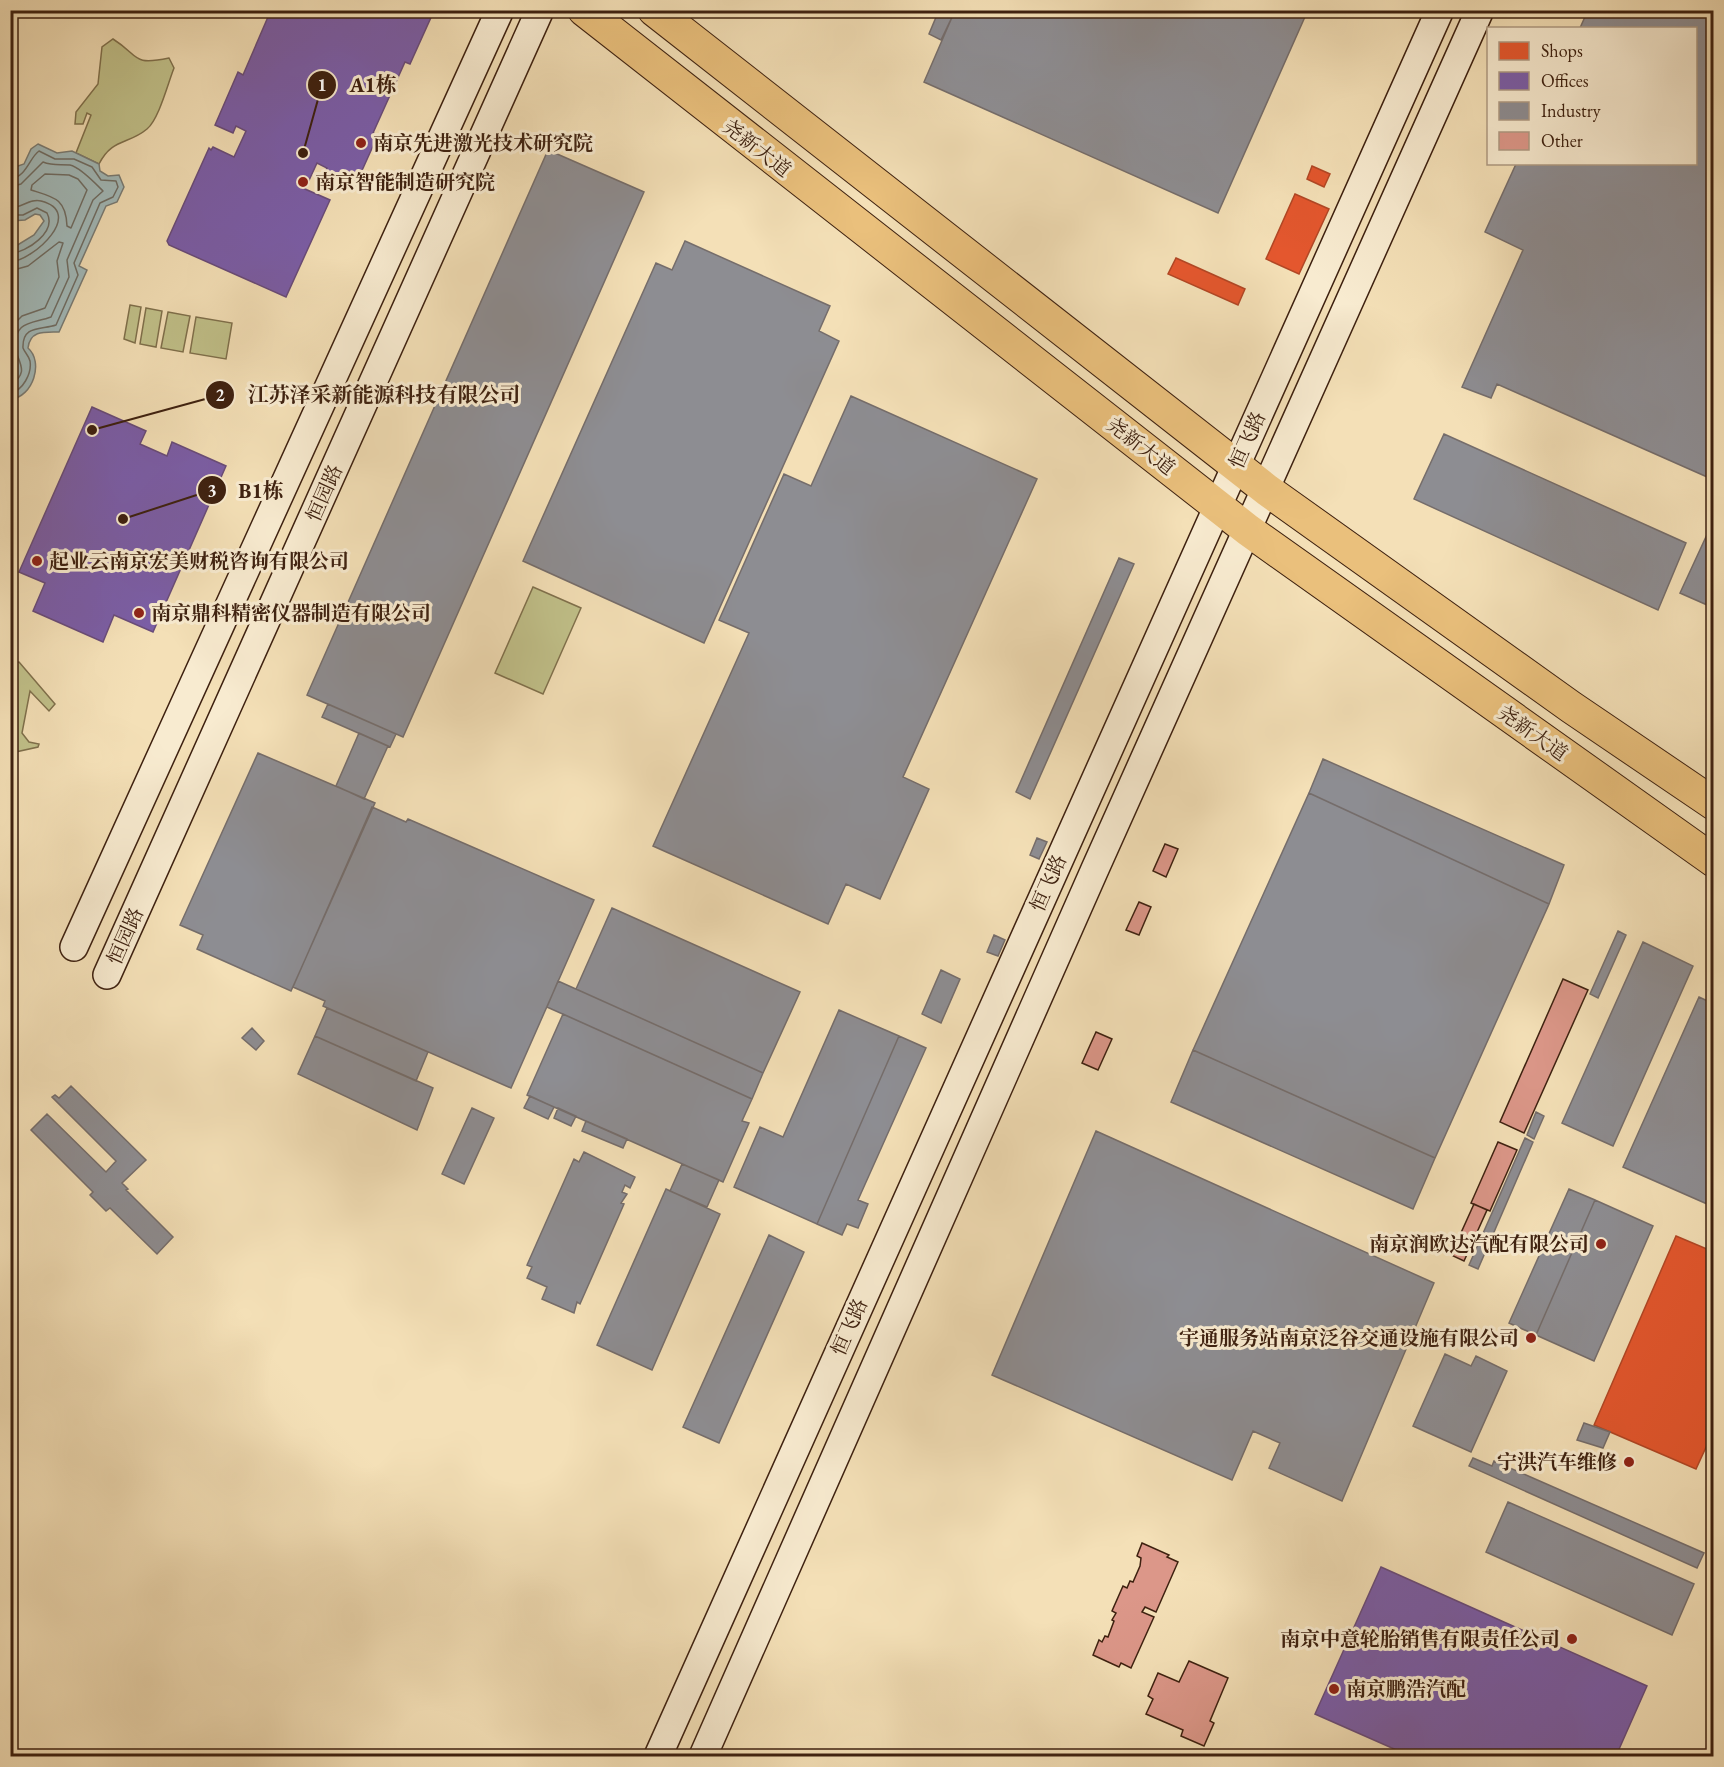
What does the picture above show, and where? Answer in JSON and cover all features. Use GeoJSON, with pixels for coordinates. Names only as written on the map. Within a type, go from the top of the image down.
{"type":"FeatureCollection","features":[{"type":"Feature","properties":{"kind":"main road","name":"恒园路"},"geometry":{"type":"LineString","coordinates":[[74,947],[500,10]]}},
{"type":"Feature","properties":{"kind":"main road","name":"恒园路"},"geometry":{"type":"LineString","coordinates":[[107,975],[540,10]]}},
{"type":"Feature","properties":{"kind":"main road","name":"尧新大道"},"geometry":{"type":"LineString","coordinates":[[584,10],[1248,530],[1713,861]]}},
{"type":"Feature","properties":{"kind":"main road"},"geometry":{"type":"LineString","coordinates":[[654,10],[1266,490],[1570,707],[1713,804]]}},
{"type":"Feature","properties":{"kind":"main road","name":"恒飞路"},"geometry":{"type":"LineString","coordinates":[[658,1756],[1440,10]]}},
{"type":"Feature","properties":{"kind":"main road","name":"恒飞路"},"geometry":{"type":"LineString","coordinates":[[703,1756],[1090,880],[1480,10]]}},
{"type":"Feature","properties":{"kind":"main road"},"geometry":{"type":"LineString","coordinates":[[304,445],[339,459]]}},
{"type":"Feature","properties":{"kind":"green space"},"geometry":{"type":"Polygon","coordinates":[[[113,39],[142,60],[169,58],[174,68],[151,124],[140,134],[109,150],[99,164],[76,153],[91,115],[87,113],[83,124],[75,124],[76,112],[98,84],[102,47],[113,39]]]}},
{"type":"Feature","properties":{"kind":"green space"},"geometry":{"type":"Polygon","coordinates":[[[130,305],[141,307],[135,343],[124,339],[130,305]]]}},
{"type":"Feature","properties":{"kind":"green space"},"geometry":{"type":"Polygon","coordinates":[[[146,308],[162,311],[156,347],[140,344],[146,308]]]}},
{"type":"Feature","properties":{"kind":"green space"},"geometry":{"type":"Polygon","coordinates":[[[168,312],[190,316],[183,352],[161,348],[168,312]]]}},
{"type":"Feature","properties":{"kind":"green space"},"geometry":{"type":"Polygon","coordinates":[[[196,317],[232,323],[226,359],[190,353],[196,317]]]}},
{"type":"Feature","properties":{"kind":"green space"},"geometry":{"type":"Polygon","coordinates":[[[533,587],[581,608],[543,694],[495,673],[533,587]]]}},
{"type":"Feature","properties":{"kind":"green space"},"geometry":{"type":"Polygon","coordinates":[[[19,662],[55,704],[49,711],[30,691],[22,733],[29,742],[39,744],[38,747],[11,753],[11,663],[19,662]]]}},
{"type":"Feature","properties":{"kind":"water"},"geometry":{"type":"Polygon","coordinates":[[[38,144],[57,153],[72,151],[99,164],[100,171],[108,176],[119,175],[124,187],[117,202],[106,206],[79,266],[87,270],[59,332],[39,333],[29,342],[28,348],[35,362],[34,378],[25,392],[11,399],[11,249],[34,235],[44,221],[40,215],[35,214],[25,220],[11,221],[11,182],[15,167],[24,164],[31,149],[38,144]]]}},
{"type":"Feature","properties":{"kind":"building: Shops"},"geometry":{"type":"Polygon","coordinates":[[[1312,166],[1330,174],[1324,187],[1307,179],[1312,166]]]}},
{"type":"Feature","properties":{"kind":"building: Shops"},"geometry":{"type":"Polygon","coordinates":[[[1295,194],[1329,209],[1299,274],[1266,259],[1295,194]]]}},
{"type":"Feature","properties":{"kind":"building: Shops"},"geometry":{"type":"Polygon","coordinates":[[[1176,258],[1245,289],[1238,305],[1168,274],[1176,258]]]}},
{"type":"Feature","properties":{"kind":"building: Shops"},"geometry":{"type":"Polygon","coordinates":[[[1676,1236],[1714,1252],[1714,1445],[1708,1443],[1696,1469],[1594,1425],[1676,1236]]]}},
{"type":"Feature","properties":{"kind":"building: Offices"},"geometry":{"type":"Polygon","coordinates":[[[271,10],[427,10],[433,13],[410,64],[405,62],[373,133],[378,135],[355,186],[325,172],[327,168],[317,163],[305,189],[330,200],[286,297],[169,245],[167,241],[209,148],[211,150],[213,147],[234,157],[246,131],[236,126],[233,133],[215,125],[238,72],[243,75],[271,10]]]}},
{"type":"Feature","properties":{"kind":"building: Offices"},"geometry":{"type":"Polygon","coordinates":[[[92,407],[146,431],[140,444],[167,456],[172,442],[226,466],[153,632],[114,615],[103,642],[33,611],[45,583],[19,572],[92,407]]]}},
{"type":"Feature","properties":{"kind":"building: Offices"},"geometry":{"type":"Polygon","coordinates":[[[1381,1567],[1647,1686],[1616,1756],[1410,1756],[1315,1714],[1381,1567]]]}},
{"type":"Feature","properties":{"kind":"building: Industry"},"geometry":{"type":"Polygon","coordinates":[[[939,10],[1308,10],[1218,213],[924,82],[953,15],[941,40],[929,34],[939,10]]]}},
{"type":"Feature","properties":{"kind":"building: Industry"},"geometry":{"type":"Polygon","coordinates":[[[1588,10],[1714,10],[1714,480],[1497,384],[1491,398],[1462,387],[1523,250],[1485,232],[1516,165],[1697,165],[1697,27],[1580,27],[1588,10]]]}},
{"type":"Feature","properties":{"kind":"building: Industry"},"geometry":{"type":"Polygon","coordinates":[[[548,150],[644,192],[403,737],[307,695],[548,150]]]}},
{"type":"Feature","properties":{"kind":"building: Industry"},"geometry":{"type":"Polygon","coordinates":[[[685,241],[830,306],[819,331],[839,341],[704,643],[523,561],[656,263],[672,270],[685,241]]]}},
{"type":"Feature","properties":{"kind":"building: Industry"},"geometry":{"type":"Polygon","coordinates":[[[851,396],[1037,479],[903,777],[929,789],[880,899],[846,884],[828,924],[653,846],[749,633],[719,620],[784,474],[811,486],[851,396]]]}},
{"type":"Feature","properties":{"kind":"building: Industry"},"geometry":{"type":"Polygon","coordinates":[[[1444,434],[1686,543],[1658,610],[1414,499],[1444,434]]]}},
{"type":"Feature","properties":{"kind":"building: Industry"},"geometry":{"type":"Polygon","coordinates":[[[1711,526],[1714,527],[1714,608],[1680,593],[1711,526]]]}},
{"type":"Feature","properties":{"kind":"building: Industry"},"geometry":{"type":"Polygon","coordinates":[[[1119,558],[1134,564],[1030,799],[1016,792],[1119,558]]]}},
{"type":"Feature","properties":{"kind":"building: Industry"},"geometry":{"type":"Polygon","coordinates":[[[328,704],[396,734],[390,747],[322,717],[328,704]]]}},
{"type":"Feature","properties":{"kind":"building: Industry"},"geometry":{"type":"Polygon","coordinates":[[[359,733],[388,746],[364,799],[336,786],[359,733]]]}},
{"type":"Feature","properties":{"kind":"building: Industry"},"geometry":{"type":"Polygon","coordinates":[[[258,753],[375,803],[291,991],[197,949],[203,935],[180,925],[258,753]]]}},
{"type":"Feature","properties":{"kind":"building: Industry"},"geometry":{"type":"Polygon","coordinates":[[[1323,759],[1564,865],[1549,904],[1309,793],[1323,759]]]}},
{"type":"Feature","properties":{"kind":"building: Industry"},"geometry":{"type":"Polygon","coordinates":[[[1309,793],[1549,904],[1435,1158],[1193,1050],[1309,793]]]}},
{"type":"Feature","properties":{"kind":"building: Industry"},"geometry":{"type":"Polygon","coordinates":[[[372,807],[406,822],[408,819],[594,900],[511,1088],[323,1006],[325,1001],[293,987],[372,807]]]}},
{"type":"Feature","properties":{"kind":"building: Industry"},"geometry":{"type":"Polygon","coordinates":[[[1037,838],[1047,842],[1039,859],[1030,855],[1037,838]]]}},
{"type":"Feature","properties":{"kind":"building: Industry"},"geometry":{"type":"Polygon","coordinates":[[[612,908],[800,992],[763,1073],[576,989],[612,908]]]}},
{"type":"Feature","properties":{"kind":"building: Industry"},"geometry":{"type":"Polygon","coordinates":[[[1618,931],[1626,935],[1598,998],[1590,994],[1618,931]]]}},
{"type":"Feature","properties":{"kind":"building: Industry"},"geometry":{"type":"Polygon","coordinates":[[[994,935],[1005,940],[998,956],[987,952],[994,935]]]}},
{"type":"Feature","properties":{"kind":"building: Industry"},"geometry":{"type":"Polygon","coordinates":[[[1643,942],[1693,966],[1613,1146],[1562,1123],[1643,942]]]}},
{"type":"Feature","properties":{"kind":"building: Industry"},"geometry":{"type":"Polygon","coordinates":[[[941,970],[960,979],[941,1023],[922,1014],[941,970]]]}},
{"type":"Feature","properties":{"kind":"building: Industry"},"geometry":{"type":"Polygon","coordinates":[[[558,981],[763,1073],[752,1099],[547,1007],[558,981]]]}},
{"type":"Feature","properties":{"kind":"building: Industry"},"geometry":{"type":"Polygon","coordinates":[[[1699,997],[1714,1004],[1714,1207],[1623,1167],[1699,997]]]}},
{"type":"Feature","properties":{"kind":"building: Industry"},"geometry":{"type":"Polygon","coordinates":[[[327,1008],[428,1052],[416,1081],[315,1036],[327,1008]]]}},
{"type":"Feature","properties":{"kind":"building: Industry"},"geometry":{"type":"Polygon","coordinates":[[[839,1010],[899,1036],[817,1224],[734,1187],[760,1127],[783,1137],[839,1010]]]}},
{"type":"Feature","properties":{"kind":"building: Industry"},"geometry":{"type":"Polygon","coordinates":[[[563,1014],[752,1099],[742,1121],[749,1123],[723,1182],[527,1095],[563,1014]]]}},
{"type":"Feature","properties":{"kind":"building: Industry"},"geometry":{"type":"Polygon","coordinates":[[[252,1028],[264,1041],[256,1050],[242,1038],[252,1028]]]}},
{"type":"Feature","properties":{"kind":"building: Industry"},"geometry":{"type":"Polygon","coordinates":[[[315,1036],[433,1088],[417,1130],[298,1074],[315,1036]]]}},
{"type":"Feature","properties":{"kind":"building: Industry"},"geometry":{"type":"Polygon","coordinates":[[[899,1036],[926,1048],[858,1200],[868,1204],[858,1228],[847,1224],[842,1235],[817,1224],[899,1036]]]}},
{"type":"Feature","properties":{"kind":"building: Industry"},"geometry":{"type":"Polygon","coordinates":[[[1193,1050],[1435,1158],[1413,1209],[1171,1102],[1193,1050]]]}},
{"type":"Feature","properties":{"kind":"building: Industry"},"geometry":{"type":"Polygon","coordinates":[[[71,1086],[146,1160],[122,1183],[128,1189],[126,1190],[173,1237],[157,1254],[110,1208],[106,1211],[90,1195],[93,1192],[31,1130],[47,1114],[106,1172],[116,1161],[52,1097],[55,1095],[59,1098],[71,1086]]]}},
{"type":"Feature","properties":{"kind":"building: Industry"},"geometry":{"type":"Polygon","coordinates":[[[530,1096],[554,1107],[548,1119],[524,1108],[530,1096]]]}},
{"type":"Feature","properties":{"kind":"building: Industry"},"geometry":{"type":"Polygon","coordinates":[[[472,1108],[494,1118],[464,1184],[442,1174],[472,1108]]]}},
{"type":"Feature","properties":{"kind":"building: Industry"},"geometry":{"type":"Polygon","coordinates":[[[558,1108],[576,1116],[571,1126],[554,1118],[558,1108]]]}},
{"type":"Feature","properties":{"kind":"building: Industry"},"geometry":{"type":"Polygon","coordinates":[[[1536,1112],[1544,1116],[1534,1139],[1527,1135],[1536,1112]]]}},
{"type":"Feature","properties":{"kind":"building: Industry"},"geometry":{"type":"Polygon","coordinates":[[[586,1121],[627,1139],[623,1148],[582,1131],[586,1121]]]}},
{"type":"Feature","properties":{"kind":"building: Industry"},"geometry":{"type":"Polygon","coordinates":[[[1096,1131],[1434,1283],[1342,1501],[1269,1468],[1280,1443],[1253,1431],[1232,1480],[992,1375],[1096,1131]]]}},
{"type":"Feature","properties":{"kind":"building: Industry"},"geometry":{"type":"Polygon","coordinates":[[[1525,1138],[1533,1142],[1478,1269],[1469,1265],[1525,1138]]]}},
{"type":"Feature","properties":{"kind":"building: Industry"},"geometry":{"type":"Polygon","coordinates":[[[584,1152],[635,1177],[630,1188],[625,1185],[622,1192],[627,1194],[621,1203],[624,1204],[580,1304],[577,1302],[574,1313],[542,1299],[547,1287],[527,1278],[532,1267],[527,1265],[574,1159],[579,1162],[584,1152]]]}},
{"type":"Feature","properties":{"kind":"building: Industry"},"geometry":{"type":"Polygon","coordinates":[[[682,1164],[719,1180],[707,1207],[670,1191],[682,1164]]]}},
{"type":"Feature","properties":{"kind":"building: Industry"},"geometry":{"type":"Polygon","coordinates":[[[666,1189],[720,1214],[652,1370],[597,1345],[666,1189]]]}},
{"type":"Feature","properties":{"kind":"building: Industry"},"geometry":{"type":"Polygon","coordinates":[[[1569,1189],[1595,1200],[1536,1335],[1509,1323],[1569,1189]]]}},
{"type":"Feature","properties":{"kind":"building: Industry"},"geometry":{"type":"Polygon","coordinates":[[[1595,1200],[1653,1226],[1594,1361],[1536,1335],[1595,1200]]]}},
{"type":"Feature","properties":{"kind":"building: Industry"},"geometry":{"type":"Polygon","coordinates":[[[769,1235],[804,1252],[719,1443],[683,1427],[769,1235]]]}},
{"type":"Feature","properties":{"kind":"building: Industry"},"geometry":{"type":"Polygon","coordinates":[[[1445,1354],[1471,1366],[1476,1356],[1507,1371],[1471,1452],[1413,1426],[1445,1354]]]}},
{"type":"Feature","properties":{"kind":"building: Industry"},"geometry":{"type":"Polygon","coordinates":[[[1584,1423],[1610,1432],[1603,1448],[1577,1440],[1584,1423]]]}},
{"type":"Feature","properties":{"kind":"building: Industry"},"geometry":{"type":"Polygon","coordinates":[[[1473,1458],[1492,1466],[1494,1461],[1704,1553],[1697,1568],[1469,1466],[1473,1458]]]}},
{"type":"Feature","properties":{"kind":"building: Industry"},"geometry":{"type":"Polygon","coordinates":[[[1508,1502],[1694,1584],[1672,1635],[1486,1552],[1508,1502]]]}},
{"type":"Feature","properties":{"kind":"building: Other"},"geometry":{"type":"Polygon","coordinates":[[[1165,844],[1178,849],[1166,877],[1153,871],[1165,844]]]}},
{"type":"Feature","properties":{"kind":"building: Other"},"geometry":{"type":"Polygon","coordinates":[[[1139,902],[1151,907],[1139,935],[1126,930],[1139,902]]]}},
{"type":"Feature","properties":{"kind":"building: Other"},"geometry":{"type":"Polygon","coordinates":[[[1563,979],[1588,990],[1524,1133],[1500,1122],[1563,979]]]}},
{"type":"Feature","properties":{"kind":"building: Other"},"geometry":{"type":"Polygon","coordinates":[[[1096,1032],[1112,1039],[1098,1070],[1082,1063],[1096,1032]]]}},
{"type":"Feature","properties":{"kind":"building: Other"},"geometry":{"type":"Polygon","coordinates":[[[1498,1142],[1517,1150],[1490,1211],[1471,1203],[1498,1142]]]}},
{"type":"Feature","properties":{"kind":"building: Other"},"geometry":{"type":"Polygon","coordinates":[[[1474,1204],[1487,1210],[1464,1261],[1451,1255],[1474,1204]]]}},
{"type":"Feature","properties":{"kind":"building: Other"},"geometry":{"type":"Polygon","coordinates":[[[1142,1543],[1169,1555],[1167,1557],[1178,1562],[1156,1612],[1145,1607],[1142,1612],[1154,1617],[1131,1668],[1121,1663],[1119,1667],[1093,1655],[1099,1640],[1102,1642],[1105,1636],[1108,1637],[1116,1613],[1112,1611],[1123,1586],[1127,1588],[1130,1581],[1133,1582],[1140,1566],[1141,1558],[1137,1556],[1142,1543]]]}},
{"type":"Feature","properties":{"kind":"building: Other"},"geometry":{"type":"Polygon","coordinates":[[[1189,1661],[1228,1678],[1210,1721],[1214,1723],[1204,1746],[1181,1736],[1183,1730],[1146,1714],[1153,1699],[1148,1696],[1158,1673],[1179,1682],[1189,1661]]]}},
{"type":"Feature","properties":{"kind":"place","name":"南京先进激光技术研究院"},"geometry":{"type":"Point","coordinates":[361,143]}},
{"type":"Feature","properties":{"kind":"place","name":"A1栋"},"geometry":{"type":"Point","coordinates":[303,153]}},
{"type":"Feature","properties":{"kind":"place","name":"南京智能制造研究院"},"geometry":{"type":"Point","coordinates":[303,182]}},
{"type":"Feature","properties":{"kind":"place","name":"江苏泽采新能源科技有限公司"},"geometry":{"type":"Point","coordinates":[92,430]}},
{"type":"Feature","properties":{"kind":"place","name":"B1栋"},"geometry":{"type":"Point","coordinates":[123,519]}},
{"type":"Feature","properties":{"kind":"place","name":"起业云南京宏美财税咨询有限公司"},"geometry":{"type":"Point","coordinates":[37,561]}},
{"type":"Feature","properties":{"kind":"place","name":"南京鼎科精密仪器制造有限公司"},"geometry":{"type":"Point","coordinates":[139,613]}},
{"type":"Feature","properties":{"kind":"place","name":"南京润欧达汽配有限公司"},"geometry":{"type":"Point","coordinates":[1601,1244]}},
{"type":"Feature","properties":{"kind":"place","name":"宇通服务站南京泛谷交通设施有限公司"},"geometry":{"type":"Point","coordinates":[1531,1338]}},
{"type":"Feature","properties":{"kind":"place","name":"宁洪汽车维修"},"geometry":{"type":"Point","coordinates":[1629,1462]}},
{"type":"Feature","properties":{"kind":"place","name":"南京中意轮胎销售有限责任公司"},"geometry":{"type":"Point","coordinates":[1572,1639]}},
{"type":"Feature","properties":{"kind":"place","name":"南京鹏浩汽配"},"geometry":{"type":"Point","coordinates":[1334,1689]}}]}
